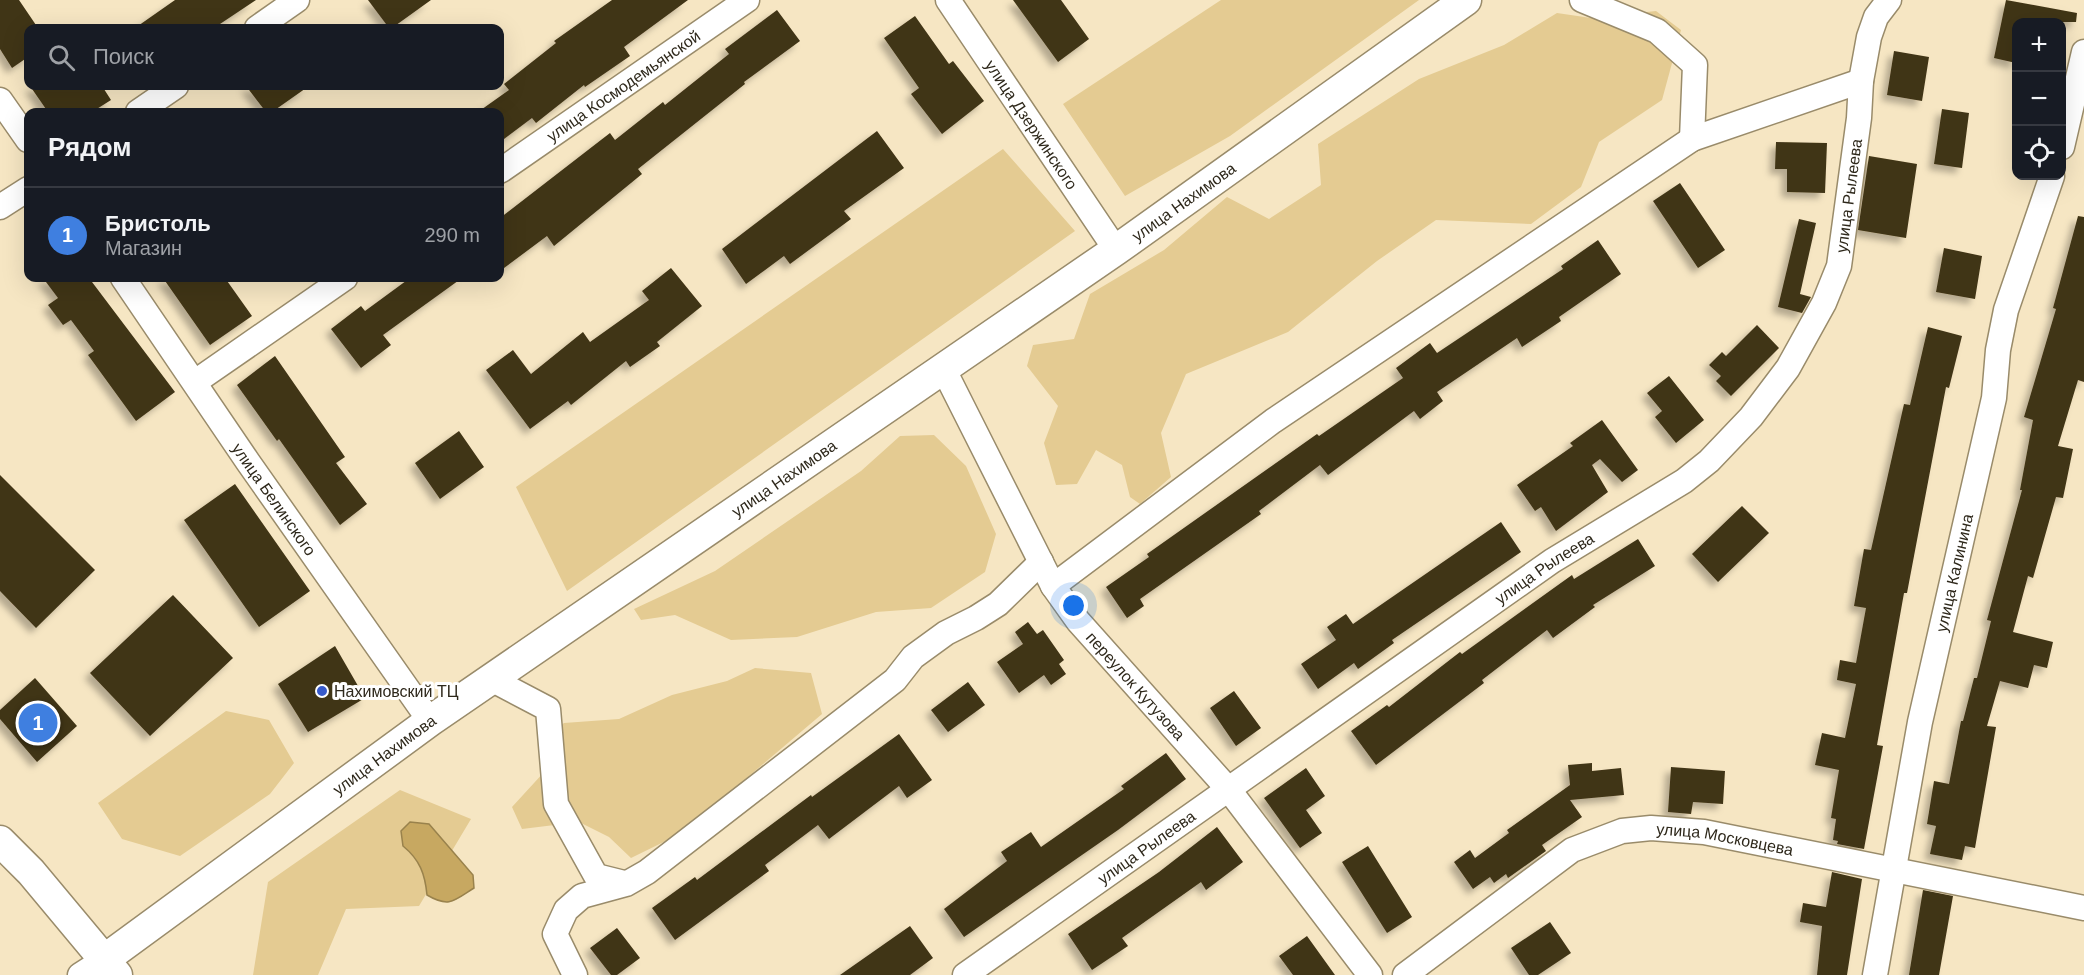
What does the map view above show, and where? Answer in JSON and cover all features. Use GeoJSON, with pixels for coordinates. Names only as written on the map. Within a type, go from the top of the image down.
{"type":"FeatureCollection","features":[{"type":"Feature","properties":{"kind":"main road","name":"улица Нахимова"},"geometry":{"type":"LineString","coordinates":[[111,967],[430,720],[1116,250],[1466,0]]}},
{"type":"Feature","properties":{"kind":"main road"},"geometry":{"type":"LineString","coordinates":[[0,841],[111,967]]}},
{"type":"Feature","properties":{"kind":"street"},"geometry":{"type":"LineString","coordinates":[[263,24],[297,0]]}},
{"type":"Feature","properties":{"kind":"street","name":"улица Космодемьянской"},"geometry":{"type":"LineString","coordinates":[[504,168],[747,0]]}},
{"type":"Feature","properties":{"kind":"street","name":"улица Дзержинского"},"geometry":{"type":"LineString","coordinates":[[948,0],[1116,250]]}},
{"type":"Feature","properties":{"kind":"street"},"geometry":{"type":"LineString","coordinates":[[1582,0],[1657,31],[1695,64],[1692,139]]}},
{"type":"Feature","properties":{"kind":"street","name":"улица Рылеева"},"geometry":{"type":"LineString","coordinates":[[965,975],[1572,547],[1684,481],[1709,461],[1751,417],[1788,368],[1824,303],[1839,266],[1859,118],[1861,81],[1869,37],[1876,17],[1889,0]]}},
{"type":"Feature","properties":{"kind":"street"},"geometry":{"type":"LineString","coordinates":[[2066,126],[2084,52]]}},
{"type":"Feature","properties":{"kind":"street"},"geometry":{"type":"LineString","coordinates":[[1053,586],[1273,421],[1692,139],[1861,81]]}},
{"type":"Feature","properties":{"kind":"street"},"geometry":{"type":"LineString","coordinates":[[144,108],[170,90]]}},
{"type":"Feature","properties":{"kind":"street"},"geometry":{"type":"LineString","coordinates":[[0,100],[24,134]]}},
{"type":"Feature","properties":{"kind":"street","name":"улица Калинина"},"geometry":{"type":"LineString","coordinates":[[1875,975],[1920,722],[1994,398],[1998,350],[2006,310],[2051,180]]}},
{"type":"Feature","properties":{"kind":"street"},"geometry":{"type":"LineString","coordinates":[[0,207],[24,192]]}},
{"type":"Feature","properties":{"kind":"street","name":"улица Белинского"},"geometry":{"type":"LineString","coordinates":[[126,282],[430,720]]}},
{"type":"Feature","properties":{"kind":"street"},"geometry":{"type":"LineString","coordinates":[[195,382],[339,282]]}},
{"type":"Feature","properties":{"kind":"street","name":"переулок Кутузова"},"geometry":{"type":"LineString","coordinates":[[943,368],[1053,586],[1078,621],[1229,790],[1370,975]]}},
{"type":"Feature","properties":{"kind":"street"},"geometry":{"type":"LineString","coordinates":[[575,975],[555,934],[566,910],[582,896],[627,884],[647,872],[895,680],[913,657],[946,633],[998,604],[1041,562]]}},
{"type":"Feature","properties":{"kind":"street"},"geometry":{"type":"LineString","coordinates":[[491,679],[548,709],[556,804],[596,876],[627,884]]}},
{"type":"Feature","properties":{"kind":"street","name":"улица Московцева"},"geometry":{"type":"LineString","coordinates":[[1405,975],[1572,850],[1622,831],[1651,828],[1704,832],[2084,908]]}},
{"type":"Feature","properties":{"kind":"street"},"geometry":{"type":"LineString","coordinates":[[80,975],[111,967]]}},
{"type":"Feature","properties":{"kind":"shaded area"},"geometry":{"type":"Polygon","coordinates":[[[1221,0],[1419,0],[1230,136],[1125,196],[1063,104],[1221,0]]]}},
{"type":"Feature","properties":{"kind":"shaded area"},"geometry":{"type":"Polygon","coordinates":[[[1656,11],[1681,30],[1662,100],[1599,142],[1581,187],[1531,224],[1436,220],[1377,261],[1288,332],[1186,374],[1161,433],[1171,477],[1140,504],[1130,497],[1122,465],[1096,450],[1077,484],[1056,485],[1044,443],[1058,406],[1027,366],[1033,345],[1074,339],[1090,294],[1164,250],[1227,197],[1269,219],[1321,185],[1318,144],[1419,79],[1504,45],[1557,13],[1591,18],[1656,11]]]}},
{"type":"Feature","properties":{"kind":"shaded area"},"geometry":{"type":"Polygon","coordinates":[[[1003,149],[1075,231],[567,591],[516,487],[1003,149]]]}},
{"type":"Feature","properties":{"kind":"shaded area"},"geometry":{"type":"Polygon","coordinates":[[[934,435],[966,466],[996,534],[985,572],[931,608],[876,612],[797,637],[731,640],[675,615],[641,620],[634,609],[715,571],[861,471],[900,436],[934,435]]]}},
{"type":"Feature","properties":{"kind":"shaded area"},"geometry":{"type":"Polygon","coordinates":[[[755,668],[811,673],[822,714],[682,833],[631,858],[609,837],[579,822],[522,829],[512,807],[545,771],[546,737],[564,723],[619,719],[672,695],[727,681],[755,668]]]}},
{"type":"Feature","properties":{"kind":"shaded area"},"geometry":{"type":"Polygon","coordinates":[[[226,711],[269,720],[294,763],[270,794],[180,856],[122,839],[98,803],[226,711]]]}},
{"type":"Feature","properties":{"kind":"shaded area"},"geometry":{"type":"Polygon","coordinates":[[[400,790],[471,819],[419,906],[346,909],[318,975],[253,975],[268,882],[400,790]]]}},
{"type":"Feature","properties":{"kind":"shaded area"},"geometry":{"type":"Polygon","coordinates":[[[410,822],[429,824],[473,875],[474,888],[446,902],[427,895],[421,868],[403,846],[401,831],[410,822]]]}},
{"type":"Feature","properties":{"kind":"building"},"geometry":{"type":"Polygon","coordinates":[[[0,0],[19,0],[35,24],[24,24],[24,60],[12,68],[0,49],[0,0]]]}},
{"type":"Feature","properties":{"kind":"building"},"geometry":{"type":"Polygon","coordinates":[[[175,0],[256,0],[220,24],[141,24],[175,0]]]}},
{"type":"Feature","properties":{"kind":"building"},"geometry":{"type":"Polygon","coordinates":[[[368,0],[431,0],[398,24],[386,24],[368,0]]]}},
{"type":"Feature","properties":{"kind":"building"},"geometry":{"type":"Polygon","coordinates":[[[612,0],[688,0],[624,47],[630,56],[585,87],[584,85],[536,123],[532,118],[504,139],[504,108],[484,108],[509,90],[504,84],[556,43],[554,41],[612,0]]]}},
{"type":"Feature","properties":{"kind":"building"},"geometry":{"type":"Polygon","coordinates":[[[1013,0],[1061,0],[1089,39],[1058,62],[1013,0]]]}},
{"type":"Feature","properties":{"kind":"building"},"geometry":{"type":"Polygon","coordinates":[[[2006,0],[2077,13],[2076,22],[2066,22],[2066,18],[2012,18],[2012,62],[1994,58],[2006,0]]]}},
{"type":"Feature","properties":{"kind":"building"},"geometry":{"type":"Polygon","coordinates":[[[777,10],[800,41],[744,82],[745,84],[638,169],[642,174],[554,246],[547,236],[504,268],[504,215],[610,133],[615,140],[663,102],[665,105],[729,54],[725,49],[777,10]]]}},
{"type":"Feature","properties":{"kind":"building"},"geometry":{"type":"Polygon","coordinates":[[[915,16],[949,64],[953,61],[984,101],[942,134],[911,94],[919,88],[884,38],[915,16]]]}},
{"type":"Feature","properties":{"kind":"building"},"geometry":{"type":"Polygon","coordinates":[[[1894,51],[1929,57],[1922,101],[1887,95],[1894,51]]]}},
{"type":"Feature","properties":{"kind":"building"},"geometry":{"type":"Polygon","coordinates":[[[33,90],[105,90],[111,100],[98,108],[45,108],[33,90]]]}},
{"type":"Feature","properties":{"kind":"building"},"geometry":{"type":"Polygon","coordinates":[[[249,90],[303,90],[278,108],[263,108],[249,90]]]}},
{"type":"Feature","properties":{"kind":"building"},"geometry":{"type":"Polygon","coordinates":[[[1942,109],[1969,113],[1962,168],[1934,164],[1942,109]]]}},
{"type":"Feature","properties":{"kind":"building"},"geometry":{"type":"Polygon","coordinates":[[[877,131],[904,168],[844,211],[851,219],[790,264],[784,256],[746,284],[722,249],[877,131]]]}},
{"type":"Feature","properties":{"kind":"building"},"geometry":{"type":"Polygon","coordinates":[[[1776,142],[1827,143],[1825,193],[1787,192],[1787,169],[1775,169],[1776,142]]]}},
{"type":"Feature","properties":{"kind":"building"},"geometry":{"type":"Polygon","coordinates":[[[1869,156],[1917,164],[1906,238],[1858,230],[1869,156]]]}},
{"type":"Feature","properties":{"kind":"building"},"geometry":{"type":"Polygon","coordinates":[[[1680,183],[1725,250],[1698,268],[1653,201],[1680,183]]]}},
{"type":"Feature","properties":{"kind":"building"},"geometry":{"type":"Polygon","coordinates":[[[2078,216],[2084,217],[2084,382],[2078,380],[2058,446],[2073,449],[2063,498],[2056,497],[2033,578],[2028,576],[2013,632],[2053,642],[2047,668],[2034,665],[2028,688],[2000,681],[1987,726],[1996,727],[1975,848],[1965,846],[1962,860],[1930,854],[1936,826],[1927,824],[1934,781],[1949,784],[1961,721],[1963,721],[1974,678],[1977,678],[1991,621],[1987,620],[2022,490],[2020,490],[2033,420],[2024,417],[2056,309],[2053,308],[2078,216]]]}},
{"type":"Feature","properties":{"kind":"building"},"geometry":{"type":"Polygon","coordinates":[[[1799,219],[1816,223],[1800,294],[1811,297],[1802,313],[1778,307],[1799,219]]]}},
{"type":"Feature","properties":{"kind":"building"},"geometry":{"type":"Polygon","coordinates":[[[1598,240],[1621,274],[1559,317],[1561,321],[1522,347],[1517,338],[1437,392],[1443,401],[1420,419],[1414,411],[1328,475],[1320,465],[1259,511],[1261,514],[1140,599],[1144,606],[1127,618],[1106,587],[1149,557],[1147,554],[1317,434],[1319,436],[1403,378],[1396,368],[1430,343],[1437,353],[1563,269],[1561,266],[1598,240]]]}},
{"type":"Feature","properties":{"kind":"building"},"geometry":{"type":"Polygon","coordinates":[[[1944,248],[1982,256],[1975,299],[1936,292],[1944,248]]]}},
{"type":"Feature","properties":{"kind":"building"},"geometry":{"type":"Polygon","coordinates":[[[671,268],[702,306],[657,342],[660,346],[630,367],[626,361],[571,405],[568,401],[530,429],[486,370],[513,350],[531,374],[583,332],[590,342],[649,300],[642,291],[671,268]]]}},
{"type":"Feature","properties":{"kind":"building"},"geometry":{"type":"Polygon","coordinates":[[[46,282],[92,282],[175,392],[136,421],[88,355],[94,351],[71,320],[63,325],[48,305],[58,298],[46,282]]]}},
{"type":"Feature","properties":{"kind":"building"},"geometry":{"type":"Polygon","coordinates":[[[166,282],[228,282],[252,316],[210,345],[166,282]]]}},
{"type":"Feature","properties":{"kind":"building"},"geometry":{"type":"Polygon","coordinates":[[[405,282],[456,282],[383,335],[391,345],[361,368],[331,329],[361,306],[365,311],[405,282]]]}},
{"type":"Feature","properties":{"kind":"building"},"geometry":{"type":"Polygon","coordinates":[[[1757,325],[1779,348],[1731,396],[1716,381],[1721,376],[1709,365],[1722,352],[1726,356],[1757,325]]]}},
{"type":"Feature","properties":{"kind":"building"},"geometry":{"type":"Polygon","coordinates":[[[1928,327],[1962,336],[1949,388],[1946,387],[1907,593],[1904,593],[1877,745],[1883,746],[1864,849],[1837,844],[1838,841],[1833,840],[1836,819],[1831,818],[1839,770],[1815,765],[1822,733],[1845,738],[1856,684],[1837,680],[1840,660],[1856,663],[1866,608],[1854,606],[1864,549],[1871,550],[1904,404],[1910,405],[1928,327]]]}},
{"type":"Feature","properties":{"kind":"building"},"geometry":{"type":"Polygon","coordinates":[[[275,356],[345,457],[336,463],[367,504],[340,525],[279,439],[277,441],[237,385],[275,356]]]}},
{"type":"Feature","properties":{"kind":"building"},"geometry":{"type":"Polygon","coordinates":[[[1669,376],[1704,420],[1676,443],[1655,417],[1662,411],[1647,393],[1669,376]]]}},
{"type":"Feature","properties":{"kind":"building"},"geometry":{"type":"Polygon","coordinates":[[[1602,420],[1638,470],[1622,482],[1600,459],[1592,465],[1608,492],[1556,531],[1541,507],[1535,511],[1517,485],[1573,446],[1570,443],[1602,420]]]}},
{"type":"Feature","properties":{"kind":"building"},"geometry":{"type":"Polygon","coordinates":[[[459,431],[484,467],[440,499],[415,463],[459,431]]]}},
{"type":"Feature","properties":{"kind":"building"},"geometry":{"type":"Polygon","coordinates":[[[0,475],[95,570],[36,628],[0,591],[0,475]]]}},
{"type":"Feature","properties":{"kind":"building"},"geometry":{"type":"Polygon","coordinates":[[[235,484],[310,591],[259,627],[184,520],[235,484]]]}},
{"type":"Feature","properties":{"kind":"building"},"geometry":{"type":"Polygon","coordinates":[[[1742,506],[1769,533],[1718,582],[1692,554],[1742,506]]]}},
{"type":"Feature","properties":{"kind":"building"},"geometry":{"type":"Polygon","coordinates":[[[1501,522],[1521,552],[1392,640],[1394,643],[1358,669],[1354,663],[1318,689],[1301,664],[1336,640],[1327,627],[1346,614],[1353,624],[1501,522]]]}},
{"type":"Feature","properties":{"kind":"building"},"geometry":{"type":"Polygon","coordinates":[[[1638,539],[1655,566],[1593,605],[1595,607],[1553,638],[1547,630],[1482,680],[1484,683],[1376,765],[1351,731],[1387,705],[1389,707],[1460,652],[1462,654],[1572,575],[1574,579],[1638,539]]]}},
{"type":"Feature","properties":{"kind":"building"},"geometry":{"type":"Polygon","coordinates":[[[173,595],[233,658],[150,736],[90,673],[173,595]]]}},
{"type":"Feature","properties":{"kind":"building"},"geometry":{"type":"Polygon","coordinates":[[[1028,622],[1037,634],[1043,630],[1064,660],[1059,664],[1066,674],[1051,685],[1044,675],[1019,693],[997,662],[1023,644],[1015,632],[1028,622]]]}},
{"type":"Feature","properties":{"kind":"building","name":"Нахимовский ТЦ"},"geometry":{"type":"Polygon","coordinates":[[[335,646],[365,698],[308,732],[278,684],[335,646]]]}},
{"type":"Feature","properties":{"kind":"building"},"geometry":{"type":"Polygon","coordinates":[[[35,678],[77,726],[37,762],[0,719],[0,710],[35,678]]]}},
{"type":"Feature","properties":{"kind":"building"},"geometry":{"type":"Polygon","coordinates":[[[968,682],[985,705],[948,732],[931,710],[968,682]]]}},
{"type":"Feature","properties":{"kind":"building"},"geometry":{"type":"Polygon","coordinates":[[[1234,691],[1261,728],[1236,746],[1210,708],[1234,691]]]}},
{"type":"Feature","properties":{"kind":"building"},"geometry":{"type":"Polygon","coordinates":[[[899,734],[932,780],[907,798],[899,786],[829,839],[818,825],[765,865],[769,871],[675,940],[652,908],[695,877],[697,880],[811,795],[812,797],[899,734]]]}},
{"type":"Feature","properties":{"kind":"building"},"geometry":{"type":"Polygon","coordinates":[[[1166,753],[1186,779],[1118,830],[964,937],[944,909],[1007,861],[1001,852],[1031,832],[1041,847],[1124,789],[1121,786],[1166,753]]]}},
{"type":"Feature","properties":{"kind":"building"},"geometry":{"type":"Polygon","coordinates":[[[1592,763],[1592,771],[1621,768],[1624,795],[1570,800],[1582,817],[1542,845],[1546,851],[1508,878],[1506,874],[1494,883],[1490,877],[1473,889],[1454,862],[1470,850],[1475,858],[1509,833],[1507,830],[1570,785],[1568,765],[1592,763]]]}},
{"type":"Feature","properties":{"kind":"building"},"geometry":{"type":"Polygon","coordinates":[[[1671,767],[1725,771],[1723,804],[1693,802],[1691,814],[1668,812],[1671,767]]]}},
{"type":"Feature","properties":{"kind":"building"},"geometry":{"type":"Polygon","coordinates":[[[1306,768],[1325,796],[1306,810],[1322,833],[1300,848],[1264,798],[1306,768]]]}},
{"type":"Feature","properties":{"kind":"building"},"geometry":{"type":"Polygon","coordinates":[[[1217,827],[1243,862],[1206,890],[1201,882],[1122,938],[1128,946],[1092,970],[1068,934],[1159,872],[1217,827]]]}},
{"type":"Feature","properties":{"kind":"building"},"geometry":{"type":"Polygon","coordinates":[[[1368,846],[1412,917],[1387,933],[1342,862],[1368,846]]]}},
{"type":"Feature","properties":{"kind":"building"},"geometry":{"type":"Polygon","coordinates":[[[1832,872],[1862,879],[1847,975],[1817,975],[1822,926],[1800,922],[1803,903],[1826,907],[1832,872]]]}},
{"type":"Feature","properties":{"kind":"building"},"geometry":{"type":"Polygon","coordinates":[[[1923,890],[1953,896],[1939,975],[1909,975],[1923,890]]]}},
{"type":"Feature","properties":{"kind":"building"},"geometry":{"type":"Polygon","coordinates":[[[1550,922],[1571,953],[1538,975],[1529,975],[1511,948],[1550,922]]]}},
{"type":"Feature","properties":{"kind":"building"},"geometry":{"type":"Polygon","coordinates":[[[910,926],[933,958],[910,975],[840,975],[910,926]]]}},
{"type":"Feature","properties":{"kind":"building"},"geometry":{"type":"Polygon","coordinates":[[[617,928],[640,958],[617,975],[611,975],[590,948],[617,928]]]}},
{"type":"Feature","properties":{"kind":"building"},"geometry":{"type":"Polygon","coordinates":[[[1307,936],[1335,975],[1293,975],[1279,956],[1307,936]]]}},
{"type":"Feature","properties":{"kind":"place","name":"Нахимовский ТЦ"},"geometry":{"type":"Point","coordinates":[322,691]}},
{"type":"Feature","properties":{"kind":"place","name":"Бристоль"},"geometry":{"type":"Point","coordinates":[38,723]}}]}
